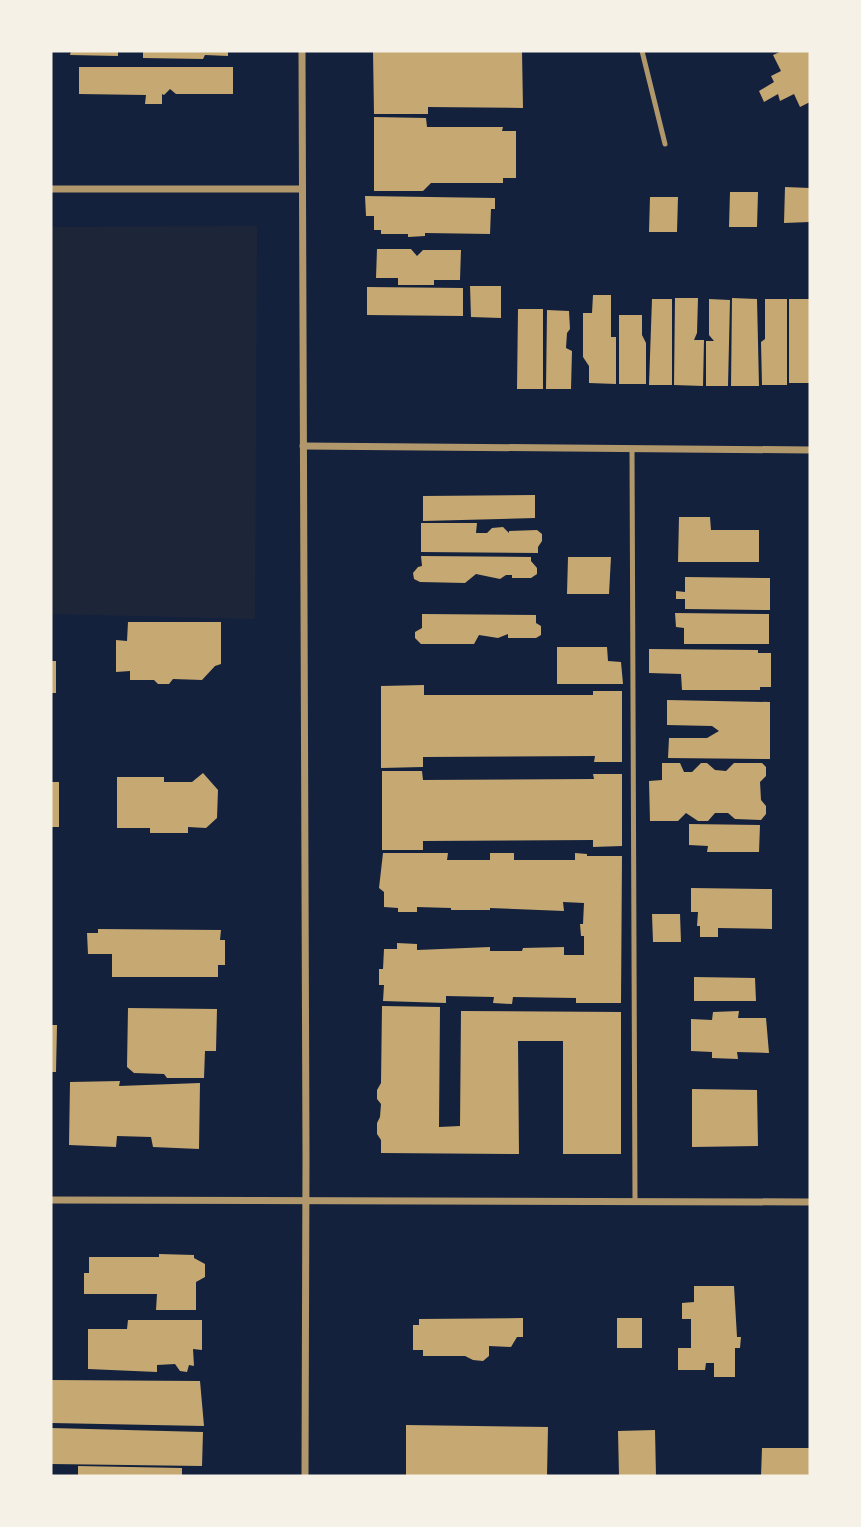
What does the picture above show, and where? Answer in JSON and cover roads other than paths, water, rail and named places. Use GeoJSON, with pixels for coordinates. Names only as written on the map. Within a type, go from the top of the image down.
{"type":"FeatureCollection","features":[{"type":"Feature","properties":{"kind":"street"},"geometry":{"type":"LineString","coordinates":[[302,51],[305,1476]]}},
{"type":"Feature","properties":{"kind":"street"},"geometry":{"type":"LineString","coordinates":[[51,189],[301,189]]}},
{"type":"Feature","properties":{"kind":"street"},"geometry":{"type":"LineString","coordinates":[[303,446],[810,450]]}},
{"type":"Feature","properties":{"kind":"street"},"geometry":{"type":"LineString","coordinates":[[51,1200],[810,1202]]}},
{"type":"Feature","properties":{"kind":"lane"},"geometry":{"type":"LineString","coordinates":[[642,51],[665,144]]}},
{"type":"Feature","properties":{"kind":"lane"},"geometry":{"type":"LineString","coordinates":[[632,449],[635,1201]]}}]}
